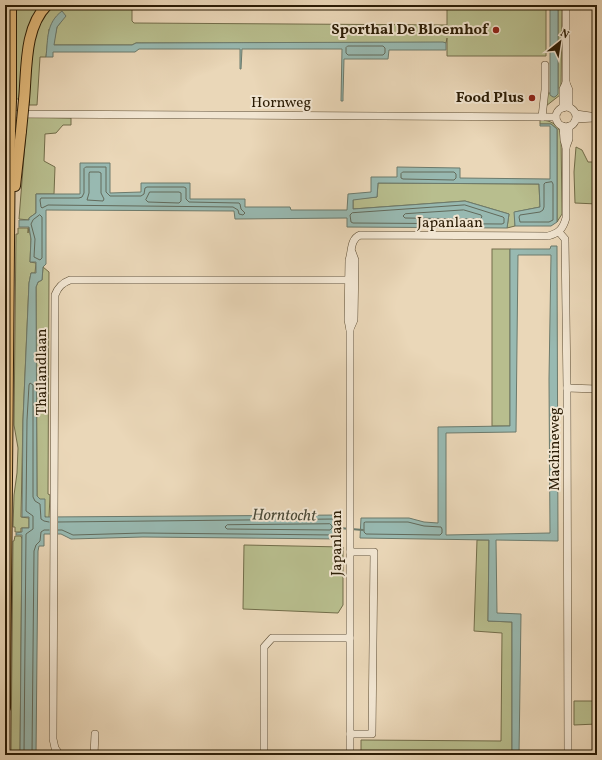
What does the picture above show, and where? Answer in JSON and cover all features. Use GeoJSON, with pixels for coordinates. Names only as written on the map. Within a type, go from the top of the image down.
{"type":"FeatureCollection","features":[{"type":"Feature","properties":{"kind":"highway"},"geometry":{"type":"LineString","coordinates":[[5,708],[12,5]]}},
{"type":"Feature","properties":{"kind":"highway"},"geometry":{"type":"LineString","coordinates":[[10,207],[16,182],[31,31],[36,19],[47,5]]}},
{"type":"Feature","properties":{"kind":"street"},"geometry":{"type":"LineString","coordinates":[[566,5],[566,83],[569,90],[566,108]]}},
{"type":"Feature","properties":{"kind":"street"},"geometry":{"type":"LineString","coordinates":[[542,117],[545,90],[545,66]]}},
{"type":"Feature","properties":{"kind":"street"},"geometry":{"type":"LineString","coordinates":[[566,108],[574,111],[576,117],[573,124],[566,126],[558,122],[556,116],[560,110],[566,108]]}},
{"type":"Feature","properties":{"kind":"street","name":"Hornweg"},"geometry":{"type":"LineString","coordinates":[[5,114],[556,116]]}},
{"type":"Feature","properties":{"kind":"street"},"geometry":{"type":"LineString","coordinates":[[576,117],[593,119],[597,117]]}},
{"type":"Feature","properties":{"kind":"street"},"geometry":{"type":"LineString","coordinates":[[559,232],[566,218],[566,147],[568,139],[566,126]]}},
{"type":"Feature","properties":{"kind":"street","name":"Japanlaan"},"geometry":{"type":"LineString","coordinates":[[350,755],[350,330],[348,320],[351,280],[349,260],[353,242],[357,236],[360,235],[548,236],[559,232]]}},
{"type":"Feature","properties":{"kind":"street","name":"Machineweg"},"geometry":{"type":"LineString","coordinates":[[559,232],[565,239],[568,755]]}},
{"type":"Feature","properties":{"kind":"street","name":"Thailandlaan"},"geometry":{"type":"LineString","coordinates":[[60,755],[55,748],[53,739],[53,517],[55,295],[57,290],[62,283],[76,279],[351,280]]}},
{"type":"Feature","properties":{"kind":"street"},"geometry":{"type":"LineString","coordinates":[[567,388],[597,388]]}},
{"type":"Feature","properties":{"kind":"street"},"geometry":{"type":"LineString","coordinates":[[350,552],[374,552],[372,734],[350,734]]}},
{"type":"Feature","properties":{"kind":"street"},"geometry":{"type":"LineString","coordinates":[[264,755],[264,647],[272,638],[350,638]]}},
{"type":"Feature","properties":{"kind":"street"},"geometry":{"type":"LineString","coordinates":[[94,755],[95,734]]}},
{"type":"Feature","properties":{"kind":"green space"},"geometry":{"type":"Polygon","coordinates":[[[15,5],[42,5],[20,99],[15,99],[15,5]]]}},
{"type":"Feature","properties":{"kind":"green space"},"geometry":{"type":"Polygon","coordinates":[[[50,5],[132,5],[132,21],[134,23],[447,25],[447,5],[546,5],[546,56],[447,56],[447,38],[446,43],[136,43],[132,45],[53,45],[57,27],[60,23],[49,29],[46,57],[40,57],[37,105],[29,105],[31,38],[50,5]]]}},
{"type":"Feature","properties":{"kind":"green space"},"geometry":{"type":"Polygon","coordinates":[[[558,5],[562,5],[561,91],[560,95],[546,106],[547,93],[550,93],[553,97],[558,89],[558,5]]]}},
{"type":"Feature","properties":{"kind":"green space"},"geometry":{"type":"Polygon","coordinates":[[[27,117],[71,118],[71,125],[63,125],[56,133],[45,134],[44,161],[55,167],[54,194],[36,194],[36,213],[29,218],[29,220],[19,219],[27,117]]]}},
{"type":"Feature","properties":{"kind":"green space"},"geometry":{"type":"Polygon","coordinates":[[[540,120],[556,125],[561,134],[562,214],[557,222],[557,129],[551,124],[540,124],[540,120]]]}},
{"type":"Feature","properties":{"kind":"green space"},"geometry":{"type":"Polygon","coordinates":[[[576,147],[582,150],[588,162],[597,162],[597,204],[575,203],[574,172],[576,147]]]}},
{"type":"Feature","properties":{"kind":"green space"},"geometry":{"type":"Polygon","coordinates":[[[378,183],[539,184],[540,207],[515,212],[515,226],[507,228],[509,214],[465,201],[353,209],[353,199],[377,197],[378,183]]]}},
{"type":"Feature","properties":{"kind":"green space"},"geometry":{"type":"Polygon","coordinates":[[[29,227],[31,239],[30,262],[36,263],[35,273],[31,273],[29,283],[23,420],[21,517],[29,518],[29,528],[21,528],[21,532],[15,532],[15,527],[13,527],[14,495],[18,448],[14,425],[16,234],[18,234],[18,228],[28,228],[28,233],[29,227]]]}},
{"type":"Feature","properties":{"kind":"green space"},"geometry":{"type":"Polygon","coordinates":[[[492,249],[510,249],[510,426],[492,426],[492,249]]]}},
{"type":"Feature","properties":{"kind":"green space"},"geometry":{"type":"Polygon","coordinates":[[[43,267],[49,272],[49,518],[45,517],[40,499],[37,496],[36,287],[38,282],[42,280],[43,267]]]}},
{"type":"Feature","properties":{"kind":"green space"},"geometry":{"type":"Polygon","coordinates":[[[15,536],[21,536],[22,539],[20,755],[11,755],[13,541],[15,536]]]}},
{"type":"Feature","properties":{"kind":"green space"},"geometry":{"type":"Polygon","coordinates":[[[477,540],[489,540],[488,621],[512,622],[512,752],[436,751],[436,755],[361,755],[361,740],[501,741],[502,633],[474,631],[477,540]]]}},
{"type":"Feature","properties":{"kind":"green space"},"geometry":{"type":"Polygon","coordinates":[[[244,545],[343,547],[343,605],[338,613],[243,609],[244,545]]]}},
{"type":"Feature","properties":{"kind":"green space"},"geometry":{"type":"Polygon","coordinates":[[[574,701],[597,701],[597,724],[574,725],[574,701]]]}},
{"type":"Feature","properties":{"kind":"water"},"geometry":{"type":"Polygon","coordinates":[[[550,5],[558,5],[558,94],[555,97],[550,95],[550,5]]]}},
{"type":"Feature","properties":{"kind":"water"},"geometry":{"type":"Polygon","coordinates":[[[62,11],[66,16],[57,27],[54,45],[132,45],[136,43],[443,42],[446,43],[446,50],[389,50],[388,59],[344,59],[343,101],[341,101],[342,49],[242,49],[241,69],[240,49],[139,49],[135,52],[53,52],[53,57],[46,57],[50,26],[62,11]]]}},
{"type":"Feature","properties":{"kind":"water"},"geometry":{"type":"Polygon","coordinates":[[[540,124],[551,124],[557,129],[557,222],[551,226],[515,226],[514,212],[540,207],[539,184],[378,183],[377,197],[353,200],[353,209],[465,201],[509,214],[507,228],[347,227],[347,218],[235,219],[234,211],[46,210],[46,264],[43,267],[42,280],[38,282],[36,287],[37,496],[40,499],[45,499],[45,517],[341,515],[341,539],[143,537],[71,539],[61,534],[44,534],[44,546],[39,546],[38,551],[36,755],[20,755],[22,535],[16,535],[16,533],[22,532],[22,528],[29,528],[29,517],[22,517],[23,420],[29,283],[31,273],[36,273],[36,262],[30,262],[31,239],[29,227],[19,227],[19,220],[29,220],[29,218],[36,213],[36,194],[80,194],[80,163],[110,163],[110,193],[141,192],[141,183],[190,183],[190,199],[245,199],[245,207],[290,207],[291,210],[347,210],[348,194],[371,192],[371,177],[397,177],[397,167],[460,168],[460,178],[550,179],[550,126],[540,126],[540,124]]]}},
{"type":"Feature","properties":{"kind":"water"},"geometry":{"type":"Polygon","coordinates":[[[551,246],[557,246],[558,541],[496,540],[497,613],[521,614],[519,755],[436,755],[436,751],[512,752],[512,622],[488,621],[489,540],[360,538],[361,518],[409,518],[424,522],[438,523],[438,427],[510,426],[510,249],[550,249],[551,246]],[[518,255],[516,432],[446,433],[446,535],[550,533],[549,379],[551,255],[518,255]]]}},
{"type":"Feature","properties":{"kind":"waterway","name":"Horntocht"},"geometry":{"type":"LineString","coordinates":[[339,528],[363,530]]}},
{"type":"Feature","properties":{"kind":"place","name":"Sporthal De Bloemhof"},"geometry":{"type":"Point","coordinates":[496,30]}},
{"type":"Feature","properties":{"kind":"place","name":"Food Plus"},"geometry":{"type":"Point","coordinates":[532,98]}}]}
